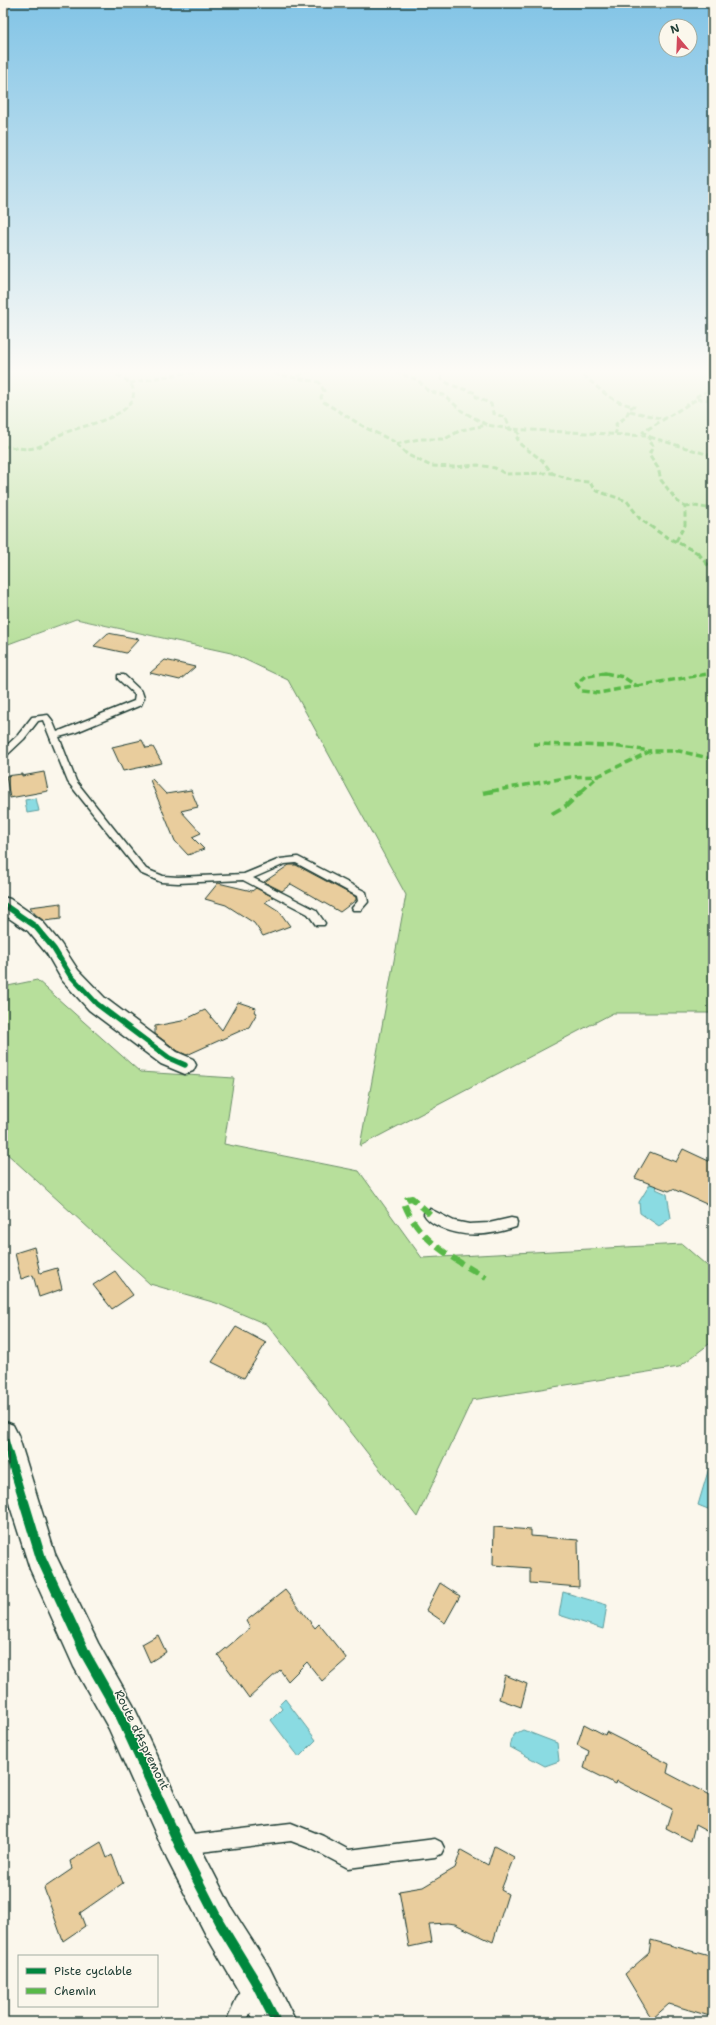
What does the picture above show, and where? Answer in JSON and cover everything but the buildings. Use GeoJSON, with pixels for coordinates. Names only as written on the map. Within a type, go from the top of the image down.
{"type":"FeatureCollection","features":[{"type":"Feature","properties":{"kind":"street"},"geometry":{"type":"LineString","coordinates":[[3,904],[35,926],[54,949],[70,975],[97,1004],[169,1058],[185,1065]]}},
{"type":"Feature","properties":{"kind":"street","name":"Route d'Aspremont"},"geometry":{"type":"LineString","coordinates":[[3,1436],[41,1558],[86,1655],[121,1718],[180,1846],[219,1922],[255,1981],[276,2022]]}},
{"type":"Feature","properties":{"kind":"lane"},"geometry":{"type":"LineString","coordinates":[[54,736],[71,731],[138,703],[140,698],[139,694],[121,677]]}},
{"type":"Feature","properties":{"kind":"lane"},"geometry":{"type":"LineString","coordinates":[[3,754],[21,737],[31,722],[39,717],[45,717],[48,720],[72,782],[143,871],[160,879],[178,880],[244,877],[283,861],[298,860],[362,894],[363,902],[357,908]]}},
{"type":"Feature","properties":{"kind":"lane"},"geometry":{"type":"LineString","coordinates":[[244,877],[312,912],[320,923]]}},
{"type":"Feature","properties":{"kind":"lane"},"geometry":{"type":"LineString","coordinates":[[430,1214],[447,1225],[466,1230],[480,1230],[511,1223]]}},
{"type":"Feature","properties":{"kind":"lane"},"geometry":{"type":"LineString","coordinates":[[180,1846],[291,1832],[317,1842],[348,1859],[434,1848]]}},
{"type":"Feature","properties":{"kind":"lane"},"geometry":{"type":"LineString","coordinates":[[236,2022],[255,1981]]}},
{"type":"Feature","properties":{"kind":"green space"},"geometry":{"type":"Polygon","coordinates":[[[3,464],[713,464],[713,1013],[613,1013],[360,1146],[406,895],[288,680],[231,653],[76,619],[3,646],[3,464]]]}},
{"type":"Feature","properties":{"kind":"green space"},"geometry":{"type":"Polygon","coordinates":[[[37,980],[140,1072],[234,1078],[224,1144],[359,1171],[422,1258],[682,1244],[713,1271],[713,1341],[679,1367],[472,1400],[417,1517],[268,1325],[216,1303],[150,1284],[3,1150],[3,987],[37,980]]]}},
{"type":"Feature","properties":{"kind":"water"},"geometry":{"type":"Polygon","coordinates":[[[36,798],[39,811],[27,813],[25,800],[36,798]]]}},
{"type":"Feature","properties":{"kind":"water"},"geometry":{"type":"Polygon","coordinates":[[[652,1181],[658,1184],[656,1189],[667,1194],[671,1218],[659,1226],[640,1213],[639,1202],[652,1181]]]}},
{"type":"Feature","properties":{"kind":"water"},"geometry":{"type":"Polygon","coordinates":[[[709,1468],[713,1470],[713,1511],[698,1505],[709,1468]]]}},
{"type":"Feature","properties":{"kind":"water"},"geometry":{"type":"Polygon","coordinates":[[[563,1592],[607,1605],[603,1629],[559,1615],[563,1592]]]}},
{"type":"Feature","properties":{"kind":"water"},"geometry":{"type":"Polygon","coordinates":[[[285,1699],[316,1740],[299,1757],[271,1720],[282,1709],[279,1705],[285,1699]]]}},
{"type":"Feature","properties":{"kind":"water"},"geometry":{"type":"Polygon","coordinates":[[[523,1730],[557,1743],[559,1761],[545,1766],[510,1747],[513,1735],[523,1730]]]}},
{"type":"Feature","properties":{"kind":"marked path"},"geometry":{"type":"LineString","coordinates":[[426,464],[431,466],[456,467],[478,465],[495,468],[506,474],[552,473]]}},
{"type":"Feature","properties":{"kind":"marked path"},"geometry":{"type":"LineString","coordinates":[[545,464],[552,473],[574,481],[590,482],[594,490],[627,501],[640,519],[663,535],[697,552],[713,571]]}},
{"type":"Feature","properties":{"kind":"marked path"},"geometry":{"type":"LineString","coordinates":[[655,464],[658,468],[661,480],[677,501],[685,507],[685,525],[676,541]]}},
{"type":"Feature","properties":{"kind":"marked path"},"geometry":{"type":"LineString","coordinates":[[685,507],[695,506],[713,509]]}},
{"type":"Feature","properties":{"kind":"marked path"},"geometry":{"type":"LineString","coordinates":[[638,687],[636,686],[634,685],[623,677],[605,673],[590,674],[579,680],[576,684],[582,691],[598,693],[713,673]]}},
{"type":"Feature","properties":{"kind":"marked path"},"geometry":{"type":"LineString","coordinates":[[533,744],[613,746],[651,751]]}},
{"type":"Feature","properties":{"kind":"marked path"},"geometry":{"type":"LineString","coordinates":[[552,814],[566,806],[598,776],[651,751],[679,751],[713,759]]}},
{"type":"Feature","properties":{"kind":"marked path"},"geometry":{"type":"LineString","coordinates":[[483,793],[571,777],[598,776]]}},
{"type":"Feature","properties":{"kind":"marked path"},"geometry":{"type":"LineString","coordinates":[[430,1214],[412,1198],[407,1199],[404,1203],[416,1228],[426,1238],[437,1248],[486,1278]]}},
{"type":"Feature","properties":{"kind":"cycle path"},"geometry":{"type":"LineString","coordinates":[[3,904],[35,926],[54,949],[70,975],[97,1004],[169,1058],[185,1065]]}},
{"type":"Feature","properties":{"kind":"cycle path"},"geometry":{"type":"LineString","coordinates":[[3,1435],[41,1558],[86,1655],[121,1717],[180,1846],[219,1922],[255,1981],[276,2022]]}}]}
